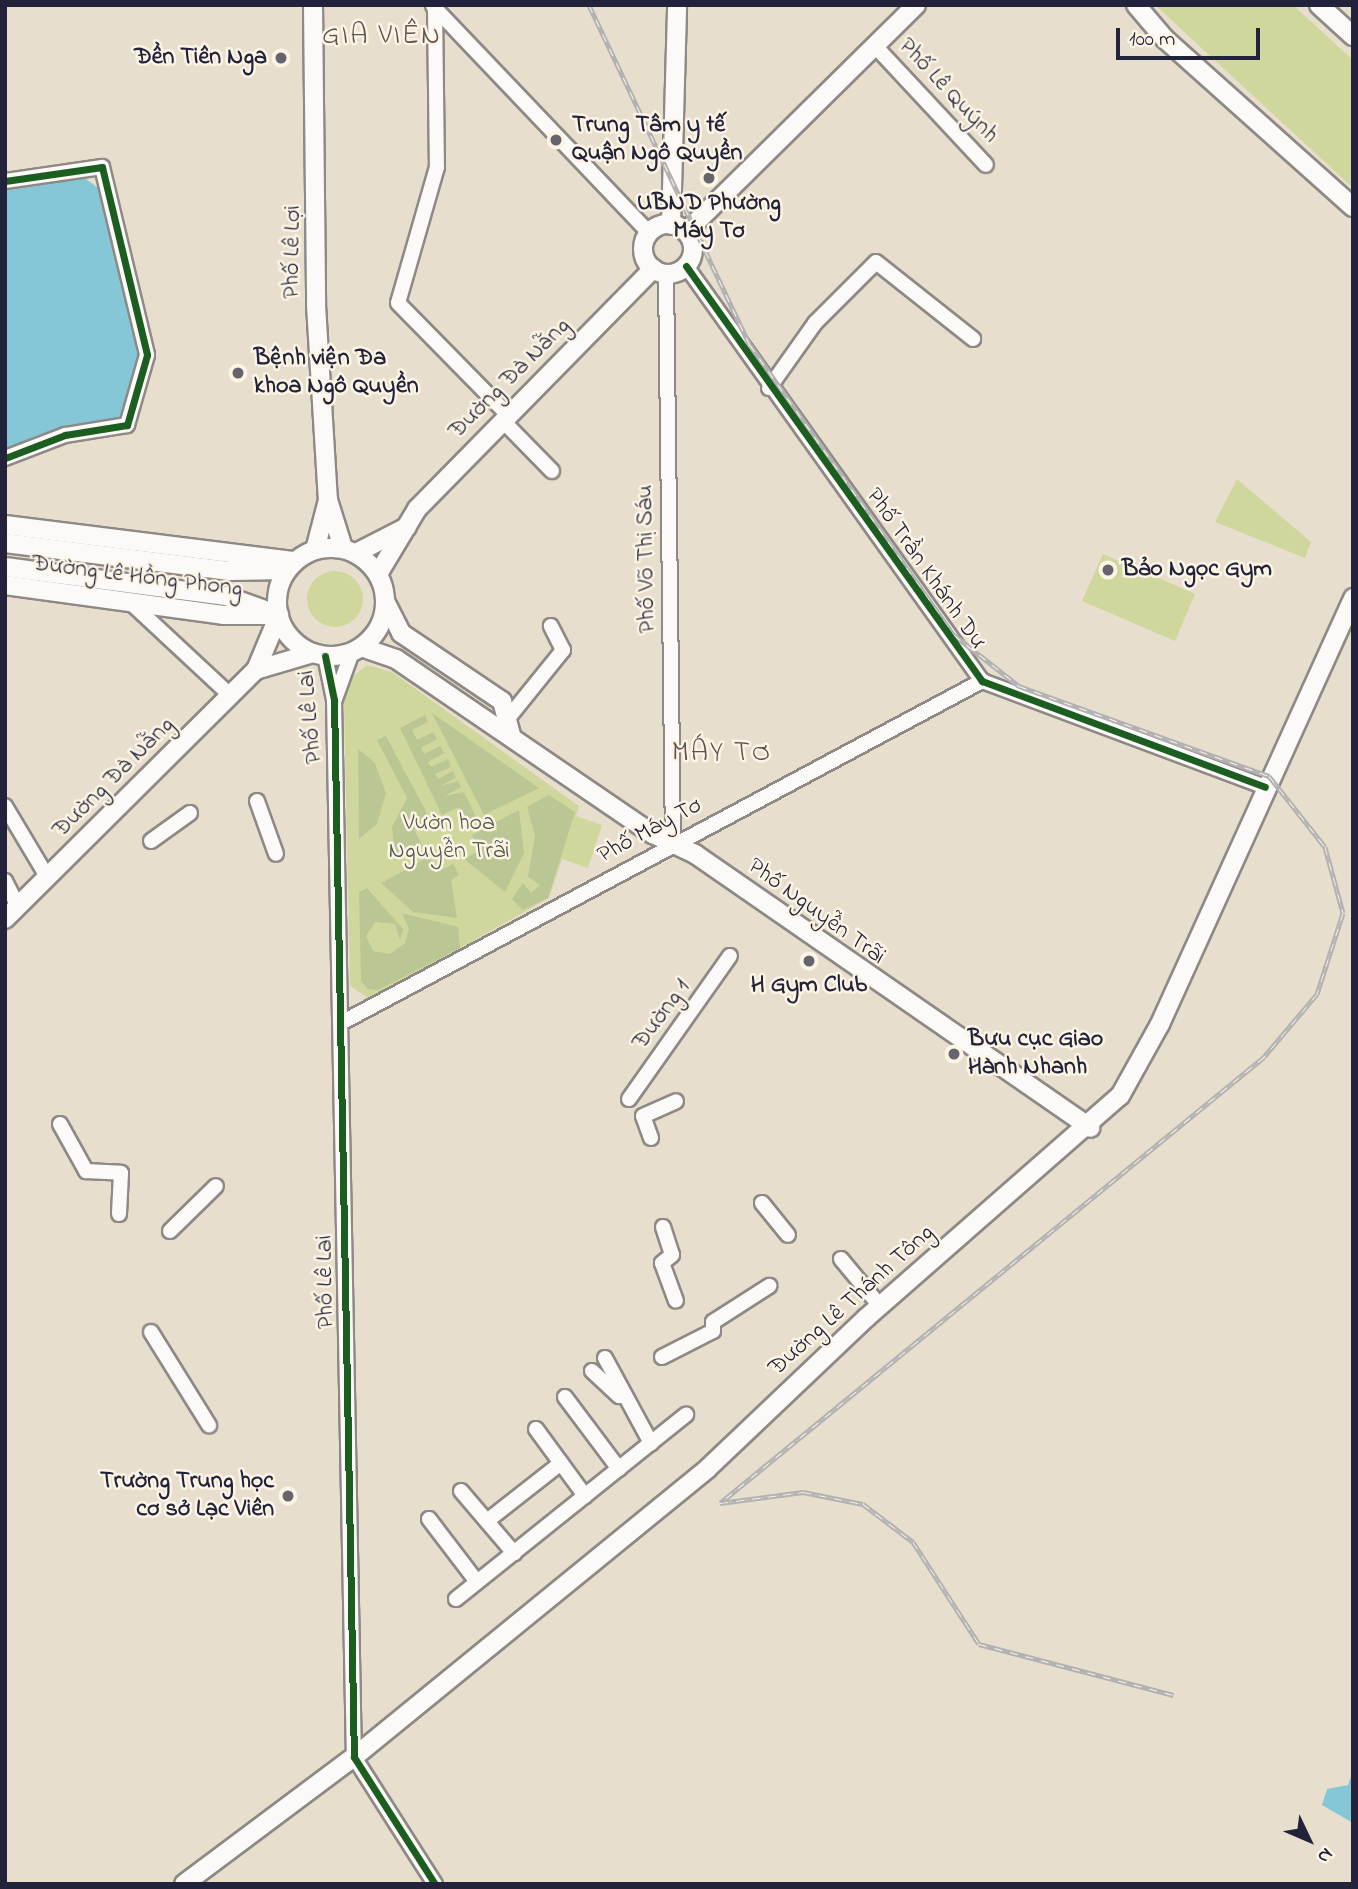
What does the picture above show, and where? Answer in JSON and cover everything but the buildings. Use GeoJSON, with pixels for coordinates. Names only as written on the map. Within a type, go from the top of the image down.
{"type":"FeatureCollection","features":[{"type":"Feature","properties":{"kind":"main road","name":"Phố Lê Lợi"},"geometry":{"type":"LineString","coordinates":[[313,5],[316,305],[328,500],[315,550]]}},
{"type":"Feature","properties":{"kind":"main road"},"geometry":{"type":"LineString","coordinates":[[677,5],[679,228],[692,250],[686,266],[659,271],[643,252],[649,233],[679,228],[876,47],[916,5]]}},
{"type":"Feature","properties":{"kind":"main road"},"geometry":{"type":"LineString","coordinates":[[1136,5],[1165,39],[1353,206]]}},
{"type":"Feature","properties":{"kind":"main road"},"geometry":{"type":"LineString","coordinates":[[1319,5],[1353,36]]}},
{"type":"Feature","properties":{"kind":"main road","name":"Đường Đà Nẵng"},"geometry":{"type":"LineString","coordinates":[[378,574],[407,527],[506,418],[659,271]]}},
{"type":"Feature","properties":{"kind":"main road","name":"Phố Lê Lợi"},"geometry":{"type":"LineString","coordinates":[[328,500],[349,551]]}},
{"type":"Feature","properties":{"kind":"main road","name":"Đường Lê Hồng Phong"},"geometry":{"type":"LineString","coordinates":[[5,525],[291,566]]}},
{"type":"Feature","properties":{"kind":"main road","name":"Đường Đà Nẵng"},"geometry":{"type":"LineString","coordinates":[[349,551],[407,527]]}},
{"type":"Feature","properties":{"kind":"main road","name":"Đường Lê Hồng Phong"},"geometry":{"type":"LineString","coordinates":[[5,543],[230,570],[291,566]]}},
{"type":"Feature","properties":{"kind":"main road"},"geometry":{"type":"LineString","coordinates":[[386,603],[379,628],[356,649],[319,654],[292,638],[279,615],[278,592],[291,566],[315,550],[349,551],[378,574],[386,603],[401,633],[502,701],[509,716],[512,738]]}},
{"type":"Feature","properties":{"kind":"main road","name":"Đường Lê Hồng Phong"},"geometry":{"type":"LineString","coordinates":[[5,566],[226,596],[279,615]]}},
{"type":"Feature","properties":{"kind":"main road"},"geometry":{"type":"LineString","coordinates":[[226,596],[241,584],[230,570]]}},
{"type":"Feature","properties":{"kind":"main road","name":"Đường Lê Hồng Phong"},"geometry":{"type":"LineString","coordinates":[[5,585],[131,603],[279,615]]}},
{"type":"Feature","properties":{"kind":"main road","name":"Đường Lê Thánh Tông"},"geometry":{"type":"LineString","coordinates":[[184,1884],[354,1757],[708,1468],[880,1306],[1090,1128],[1142,1062],[1353,598]]}},
{"type":"Feature","properties":{"kind":"main road","name":"Đường Đà Nẵng"},"geometry":{"type":"LineString","coordinates":[[11,913],[256,670],[279,615]]}},
{"type":"Feature","properties":{"kind":"main road","name":"Phố Nguyễn Trãi"},"geometry":{"type":"LineString","coordinates":[[356,649],[396,659],[1090,1128]]}},
{"type":"Feature","properties":{"kind":"main road","name":"Đường Đà Nẵng"},"geometry":{"type":"LineString","coordinates":[[256,670],[319,654]]}},
{"type":"Feature","properties":{"kind":"street"},"geometry":{"type":"LineString","coordinates":[[433,6],[649,233]]}},
{"type":"Feature","properties":{"kind":"street"},"geometry":{"type":"LineString","coordinates":[[433,6],[437,167],[398,303],[552,471]]}},
{"type":"Feature","properties":{"kind":"street","name":"Phố Lê Quýnh"},"geometry":{"type":"LineString","coordinates":[[876,47],[986,165]]}},
{"type":"Feature","properties":{"kind":"street"},"geometry":{"type":"LineString","coordinates":[[5,181],[102,167],[147,355],[127,425],[65,435],[5,458]]}},
{"type":"Feature","properties":{"kind":"street"},"geometry":{"type":"LineString","coordinates":[[769,388],[815,323],[876,262],[973,339]]}},
{"type":"Feature","properties":{"kind":"street","name":"Phố Trần Khánh Dư"},"geometry":{"type":"LineString","coordinates":[[686,266],[769,388],[982,681],[1265,787]]}},
{"type":"Feature","properties":{"kind":"street","name":"Phố Võ Thị Sáu"},"geometry":{"type":"LineString","coordinates":[[659,271],[673,844]]}},
{"type":"Feature","properties":{"kind":"street"},"geometry":{"type":"LineString","coordinates":[[131,603],[231,696]]}},
{"type":"Feature","properties":{"kind":"street"},"geometry":{"type":"LineString","coordinates":[[509,716],[563,650],[551,626]]}},
{"type":"Feature","properties":{"kind":"street","name":"Phố Lê Lai"},"geometry":{"type":"LineString","coordinates":[[334,700],[356,649]]}},
{"type":"Feature","properties":{"kind":"street","name":"Phố Lê Lai"},"geometry":{"type":"LineString","coordinates":[[319,654],[334,700],[354,1757]]}},
{"type":"Feature","properties":{"kind":"street","name":"Phố Máy Tơ"},"geometry":{"type":"LineString","coordinates":[[341,1023],[982,681]]}},
{"type":"Feature","properties":{"kind":"street"},"geometry":{"type":"LineString","coordinates":[[257,801],[276,854]]}},
{"type":"Feature","properties":{"kind":"street"},"geometry":{"type":"LineString","coordinates":[[5,806],[48,878]]}},
{"type":"Feature","properties":{"kind":"street"},"geometry":{"type":"LineString","coordinates":[[151,841],[190,813]]}},
{"type":"Feature","properties":{"kind":"street"},"geometry":{"type":"LineString","coordinates":[[5,881],[11,913]]}},
{"type":"Feature","properties":{"kind":"street","name":"Đường 1"},"geometry":{"type":"LineString","coordinates":[[629,1099],[730,956]]}},
{"type":"Feature","properties":{"kind":"street"},"geometry":{"type":"LineString","coordinates":[[651,1138],[643,1116],[676,1101]]}},
{"type":"Feature","properties":{"kind":"street"},"geometry":{"type":"LineString","coordinates":[[60,1124],[86,1171],[121,1173],[119,1214]]}},
{"type":"Feature","properties":{"kind":"street"},"geometry":{"type":"LineString","coordinates":[[170,1231],[216,1186]]}},
{"type":"Feature","properties":{"kind":"street"},"geometry":{"type":"LineString","coordinates":[[762,1203],[788,1235]]}},
{"type":"Feature","properties":{"kind":"street"},"geometry":{"type":"LineString","coordinates":[[663,1227],[672,1255],[662,1263],[676,1301]]}},
{"type":"Feature","properties":{"kind":"street"},"geometry":{"type":"LineString","coordinates":[[841,1259],[880,1306]]}},
{"type":"Feature","properties":{"kind":"street"},"geometry":{"type":"LineString","coordinates":[[662,1357],[713,1331],[713,1322],[769,1286]]}},
{"type":"Feature","properties":{"kind":"street"},"geometry":{"type":"LineString","coordinates":[[151,1332],[209,1425]]}},
{"type":"Feature","properties":{"kind":"street"},"geometry":{"type":"LineString","coordinates":[[605,1358],[625,1402],[651,1443]]}},
{"type":"Feature","properties":{"kind":"street"},"geometry":{"type":"LineString","coordinates":[[592,1371],[625,1402]]}},
{"type":"Feature","properties":{"kind":"street"},"geometry":{"type":"LineString","coordinates":[[565,1397],[619,1469]]}},
{"type":"Feature","properties":{"kind":"street"},"geometry":{"type":"LineString","coordinates":[[456,1599],[686,1415]]}},
{"type":"Feature","properties":{"kind":"street"},"geometry":{"type":"LineString","coordinates":[[536,1429],[585,1496]]}},
{"type":"Feature","properties":{"kind":"street"},"geometry":{"type":"LineString","coordinates":[[487,1521],[561,1462]]}},
{"type":"Feature","properties":{"kind":"street"},"geometry":{"type":"LineString","coordinates":[[461,1491],[514,1553]]}},
{"type":"Feature","properties":{"kind":"street"},"geometry":{"type":"LineString","coordinates":[[429,1519],[477,1582]]}},
{"type":"Feature","properties":{"kind":"street"},"geometry":{"type":"LineString","coordinates":[[354,1757],[435,1884]]}},
{"type":"Feature","properties":{"kind":"green space"},"geometry":{"type":"Polygon","coordinates":[[[1155,5],[1293,5],[1353,60],[1353,188],[1155,5]]]}},
{"type":"Feature","properties":{"kind":"green space"},"geometry":{"type":"Polygon","coordinates":[[[1237,479],[1311,542],[1305,558],[1215,522],[1237,479]]]}},
{"type":"Feature","properties":{"kind":"green space"},"geometry":{"type":"Polygon","coordinates":[[[1103,554],[1195,594],[1175,641],[1082,601],[1103,554]]]}},
{"type":"Feature","properties":{"kind":"green space"},"geometry":{"type":"Polygon","coordinates":[[[329,571],[341,571],[351,575],[359,583],[363,599],[359,615],[351,623],[341,627],[329,627],[319,623],[311,615],[307,605],[307,593],[311,583],[319,575],[329,571]]]}},
{"type":"Feature","properties":{"kind":"green space","name":"Vườn hoa Nguyễn Trãi"},"geometry":{"type":"Polygon","coordinates":[[[367,665],[392,672],[579,806],[576,816],[602,825],[588,868],[562,859],[549,898],[370,999],[350,986],[344,701],[351,678],[367,665]]]}},
{"type":"Feature","properties":{"kind":"green space"},"geometry":{"type":"Polygon","coordinates":[[[432,713],[539,788],[484,815],[432,713]]]}},
{"type":"Feature","properties":{"kind":"green space"},"geometry":{"type":"Polygon","coordinates":[[[425,715],[428,722],[412,730],[417,740],[433,732],[437,739],[421,748],[424,754],[440,746],[444,753],[428,762],[431,767],[448,759],[451,767],[435,774],[438,779],[453,771],[456,778],[440,786],[458,781],[461,787],[445,796],[464,792],[477,819],[467,824],[459,807],[442,815],[400,728],[425,715]]]}},
{"type":"Feature","properties":{"kind":"green space"},"geometry":{"type":"Polygon","coordinates":[[[386,736],[431,821],[414,830],[423,846],[395,861],[392,827],[407,798],[377,740],[386,736]]]}},
{"type":"Feature","properties":{"kind":"green space"},"geometry":{"type":"Polygon","coordinates":[[[358,749],[375,763],[386,793],[377,824],[359,839],[358,749]]]}},
{"type":"Feature","properties":{"kind":"green space"},"geometry":{"type":"Polygon","coordinates":[[[549,795],[575,812],[548,898],[523,910],[512,899],[523,883],[531,893],[540,885],[528,877],[535,836],[527,807],[549,795]]]}},
{"type":"Feature","properties":{"kind":"green space"},"geometry":{"type":"Polygon","coordinates":[[[519,810],[524,853],[505,892],[464,859],[480,850],[472,835],[519,810]]]}},
{"type":"Feature","properties":{"kind":"green space"},"geometry":{"type":"Polygon","coordinates":[[[429,857],[437,872],[453,864],[459,875],[451,880],[457,918],[413,912],[381,883],[429,857]]]}},
{"type":"Feature","properties":{"kind":"green space"},"geometry":{"type":"Polygon","coordinates":[[[367,888],[403,929],[400,940],[395,924],[375,922],[366,936],[373,951],[390,954],[405,943],[409,929],[402,913],[458,927],[460,948],[378,990],[368,989],[361,981],[359,892],[367,888]]]}},
{"type":"Feature","properties":{"kind":"water"},"geometry":{"type":"Polygon","coordinates":[[[79,174],[101,190],[142,359],[124,419],[62,428],[5,453],[5,190],[79,174]]]}},
{"type":"Feature","properties":{"kind":"water"},"geometry":{"type":"Polygon","coordinates":[[[1353,1771],[1353,1823],[1322,1805],[1327,1789],[1348,1785],[1353,1771]]]}},
{"type":"Feature","properties":{"kind":"railway"},"geometry":{"type":"LineString","coordinates":[[589,5],[750,345],[954,635],[1019,686],[1269,776],[1325,847],[1343,913],[1317,994],[1264,1057],[720,1503]]}},
{"type":"Feature","properties":{"kind":"railway"},"geometry":{"type":"LineString","coordinates":[[720,1503],[803,1492],[863,1504],[913,1542],[979,1644],[1173,1695]]}},
{"type":"Feature","properties":{"kind":"cycle path"},"geometry":{"type":"LineString","coordinates":[[5,181],[102,167],[147,355],[127,425],[65,435],[5,458]]}},
{"type":"Feature","properties":{"kind":"cycle path"},"geometry":{"type":"LineString","coordinates":[[686,266],[982,681],[1265,787]]}},
{"type":"Feature","properties":{"kind":"cycle path"},"geometry":{"type":"LineString","coordinates":[[325,656],[334,700],[354,1757],[435,1884]]}},
{"type":"Feature","properties":{"kind":"place","name":"Đền Tiên Nga"},"geometry":{"type":"Point","coordinates":[281,58]}},
{"type":"Feature","properties":{"kind":"place","name":"Trung Tâm y tế Quận Ngô Quyền"},"geometry":{"type":"Point","coordinates":[556,140]}},
{"type":"Feature","properties":{"kind":"place","name":"UBND Phường Máy Tơ"},"geometry":{"type":"Point","coordinates":[709,178]}},
{"type":"Feature","properties":{"kind":"place","name":"Bệnh viện Đa khoa Ngô Quyền"},"geometry":{"type":"Point","coordinates":[238,373]}},
{"type":"Feature","properties":{"kind":"place","name":"Bảo Ngọc Gym"},"geometry":{"type":"Point","coordinates":[1108,570]}},
{"type":"Feature","properties":{"kind":"place","name":"H Gym Club"},"geometry":{"type":"Point","coordinates":[809,961]}},
{"type":"Feature","properties":{"kind":"place","name":"Bưu cục Giao Hành Nhanh"},"geometry":{"type":"Point","coordinates":[954,1054]}},
{"type":"Feature","properties":{"kind":"place","name":"Trường Trung học cơ sở Lạc Viên"},"geometry":{"type":"Point","coordinates":[288,1496]}},
{"type":"Feature","properties":{"kind":"district","name":"GIA VIÊN"},"geometry":{"type":"Point","coordinates":[382,37]}},
{"type":"Feature","properties":{"kind":"district","name":"MÁY TƠ"},"geometry":{"type":"Point","coordinates":[722,754]}}]}
